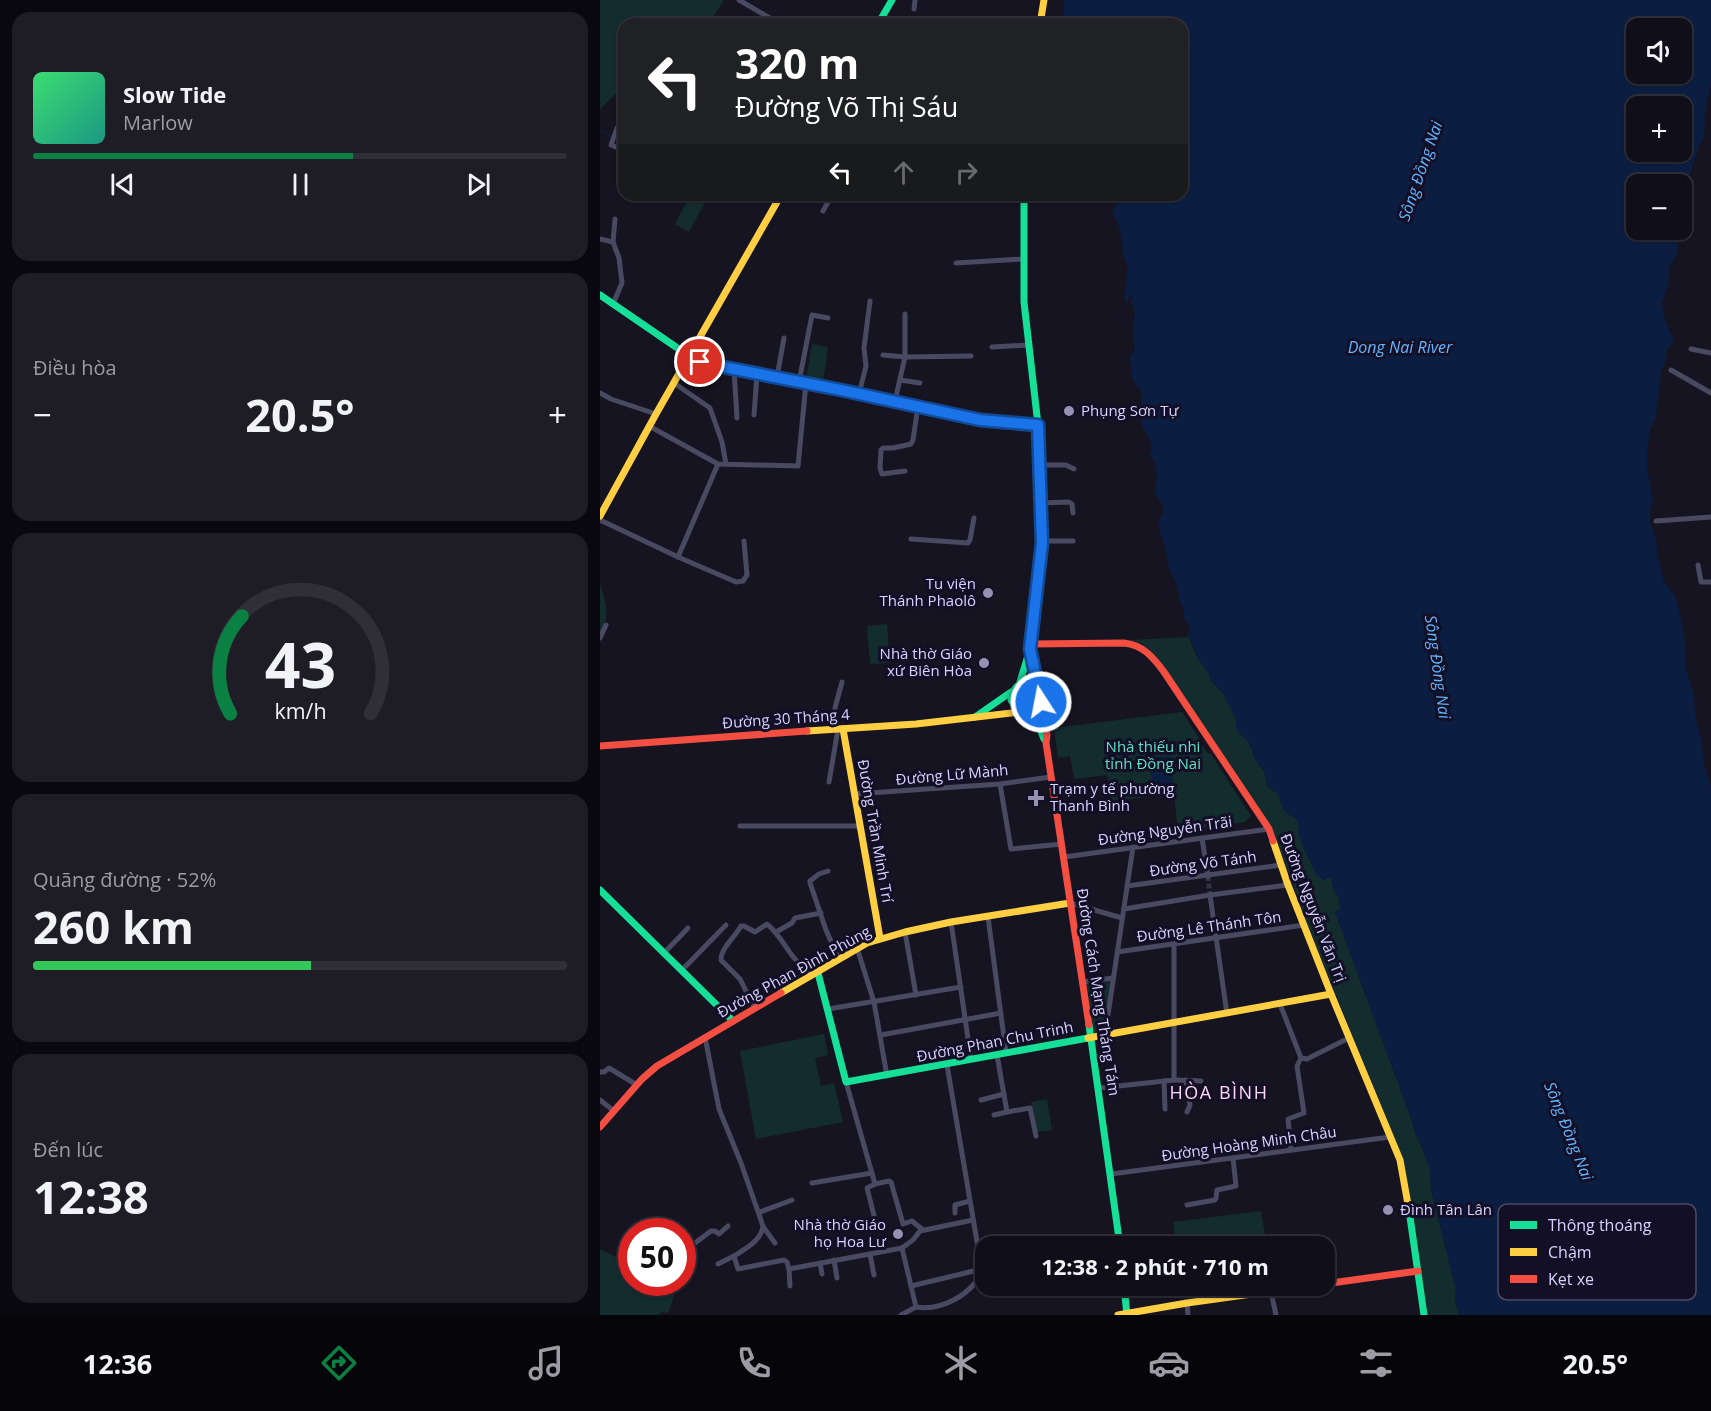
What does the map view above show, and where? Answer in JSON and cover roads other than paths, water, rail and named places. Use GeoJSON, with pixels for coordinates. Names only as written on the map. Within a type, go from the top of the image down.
{"type":"FeatureCollection","features":[{"type":"Feature","properties":{"kind":"main road"},"geometry":{"type":"LineString","coordinates":[[882,18],[892,0]]}},
{"type":"Feature","properties":{"kind":"main road"},"geometry":{"type":"LineString","coordinates":[[1041,18],[1044,0]]}},
{"type":"Feature","properties":{"kind":"main road"},"geometry":{"type":"LineString","coordinates":[[600,518],[649,426],[778,201]]}},
{"type":"Feature","properties":{"kind":"main road"},"geometry":{"type":"LineString","coordinates":[[1024,201],[1024,302],[1038,425],[1042,541],[1031,647],[1020,682],[1011,692],[1012,704],[1023,712],[1035,710],[1042,696],[1038,687],[1031,647]]}},
{"type":"Feature","properties":{"kind":"main road"},"geometry":{"type":"LineString","coordinates":[[600,295],[689,356],[708,364],[994,422],[1038,425]]}},
{"type":"Feature","properties":{"kind":"main road","name":"Đường Nguyễn Văn Trị"},"geometry":{"type":"LineString","coordinates":[[1031,647],[1124,643],[1143,648],[1164,672],[1269,829],[1288,885],[1331,994],[1400,1160],[1424,1315]]}},
{"type":"Feature","properties":{"kind":"main road"},"geometry":{"type":"LineString","coordinates":[[1020,682],[1030,682],[1038,687]]}},
{"type":"Feature","properties":{"kind":"main road","name":"Đường 30 Tháng 4"},"geometry":{"type":"LineString","coordinates":[[973,718],[1011,692]]}},
{"type":"Feature","properties":{"kind":"main road","name":"Đường Cách Mạng Tháng Tám"},"geometry":{"type":"LineString","coordinates":[[1041,702],[1047,735],[1046,743]]}},
{"type":"Feature","properties":{"kind":"main road","name":"Đường 30 Tháng 4"},"geometry":{"type":"LineString","coordinates":[[600,746],[838,729],[1023,712]]}},
{"type":"Feature","properties":{"kind":"main road","name":"Đường Cách Mạng Tháng Tám"},"geometry":{"type":"LineString","coordinates":[[1023,712],[1038,724],[1046,743],[1100,1088],[1119,1236]]}},
{"type":"Feature","properties":{"kind":"main road","name":"Đường Trần Minh Trí"},"geometry":{"type":"LineString","coordinates":[[838,729],[854,794],[880,938]]}},
{"type":"Feature","properties":{"kind":"main road"},"geometry":{"type":"LineString","coordinates":[[600,890],[733,1021]]}},
{"type":"Feature","properties":{"kind":"main road","name":"Đường Phan Đình Phùng"},"geometry":{"type":"LineString","coordinates":[[600,1127],[657,1066],[857,948],[880,938],[951,922],[1070,903]]}},
{"type":"Feature","properties":{"kind":"main road"},"geometry":{"type":"LineString","coordinates":[[818,973],[846,1083]]}},
{"type":"Feature","properties":{"kind":"main road","name":"Đường Phan Chu Trinh"},"geometry":{"type":"LineString","coordinates":[[846,1083],[1331,994]]}},
{"type":"Feature","properties":{"kind":"main road"},"geometry":{"type":"LineString","coordinates":[[1335,1282],[1418,1271]]}},
{"type":"Feature","properties":{"kind":"main road"},"geometry":{"type":"LineString","coordinates":[[1125,1296],[1127,1314]]}},
{"type":"Feature","properties":{"kind":"main road"},"geometry":{"type":"LineString","coordinates":[[1118,1315],[1240,1296]]}},
{"type":"Feature","properties":{"kind":"street"},"geometry":{"type":"LineString","coordinates":[[739,0],[770,18]]}},
{"type":"Feature","properties":{"kind":"street"},"geometry":{"type":"LineString","coordinates":[[914,9],[915,0]]}},
{"type":"Feature","properties":{"kind":"street"},"geometry":{"type":"LineString","coordinates":[[618,127],[611,145],[618,147]]}},
{"type":"Feature","properties":{"kind":"street"},"geometry":{"type":"LineString","coordinates":[[823,211],[829,201]]}},
{"type":"Feature","properties":{"kind":"street"},"geometry":{"type":"LineString","coordinates":[[613,304],[622,283],[619,258],[613,242],[615,219]]}},
{"type":"Feature","properties":{"kind":"street"},"geometry":{"type":"LineString","coordinates":[[600,239],[613,242]]}},
{"type":"Feature","properties":{"kind":"street"},"geometry":{"type":"LineString","coordinates":[[956,263],[1023,259]]}},
{"type":"Feature","properties":{"kind":"street"},"geometry":{"type":"LineString","coordinates":[[859,394],[866,366],[864,348],[870,302]]}},
{"type":"Feature","properties":{"kind":"street"},"geometry":{"type":"LineString","coordinates":[[895,402],[905,357],[905,314]]}},
{"type":"Feature","properties":{"kind":"street"},"geometry":{"type":"LineString","coordinates":[[649,426],[718,464],[798,466],[802,382],[812,315],[828,318]]}},
{"type":"Feature","properties":{"kind":"street"},"geometry":{"type":"LineString","coordinates":[[777,378],[784,338]]}},
{"type":"Feature","properties":{"kind":"street"},"geometry":{"type":"LineString","coordinates":[[992,347],[1029,345]]}},
{"type":"Feature","properties":{"kind":"street"},"geometry":{"type":"LineString","coordinates":[[1691,349],[1711,353]]}},
{"type":"Feature","properties":{"kind":"street"},"geometry":{"type":"LineString","coordinates":[[883,355],[971,356]]}},
{"type":"Feature","properties":{"kind":"street"},"geometry":{"type":"LineString","coordinates":[[734,369],[737,418]]}},
{"type":"Feature","properties":{"kind":"street"},"geometry":{"type":"LineString","coordinates":[[1671,370],[1711,393]]}},
{"type":"Feature","properties":{"kind":"street"},"geometry":{"type":"LineString","coordinates":[[754,415],[757,374]]}},
{"type":"Feature","properties":{"kind":"street"},"geometry":{"type":"LineString","coordinates":[[900,380],[920,383]]}},
{"type":"Feature","properties":{"kind":"street"},"geometry":{"type":"LineString","coordinates":[[674,382],[710,408],[722,442],[726,464]]}},
{"type":"Feature","properties":{"kind":"street"},"geometry":{"type":"LineString","coordinates":[[600,393],[656,414]]}},
{"type":"Feature","properties":{"kind":"street"},"geometry":{"type":"LineString","coordinates":[[905,471],[882,474],[881,450],[911,444],[918,406]]}},
{"type":"Feature","properties":{"kind":"street"},"geometry":{"type":"LineString","coordinates":[[678,557],[718,464]]}},
{"type":"Feature","properties":{"kind":"street"},"geometry":{"type":"LineString","coordinates":[[1040,465],[1066,465],[1074,469]]}},
{"type":"Feature","properties":{"kind":"street"},"geometry":{"type":"LineString","coordinates":[[1041,502],[1069,502],[1072,504],[1072,513]]}},
{"type":"Feature","properties":{"kind":"street"},"geometry":{"type":"LineString","coordinates":[[1656,521],[1711,517]]}},
{"type":"Feature","properties":{"kind":"street"},"geometry":{"type":"LineString","coordinates":[[600,518],[678,557],[736,582],[745,579],[748,571],[744,542]]}},
{"type":"Feature","properties":{"kind":"street"},"geometry":{"type":"LineString","coordinates":[[911,539],[968,543],[974,518]]}},
{"type":"Feature","properties":{"kind":"street"},"geometry":{"type":"LineString","coordinates":[[1042,541],[1073,541]]}},
{"type":"Feature","properties":{"kind":"street"},"geometry":{"type":"LineString","coordinates":[[1698,565],[1701,582],[1711,582]]}},
{"type":"Feature","properties":{"kind":"street"},"geometry":{"type":"LineString","coordinates":[[600,638],[606,625]]}},
{"type":"Feature","properties":{"kind":"street"},"geometry":{"type":"LineString","coordinates":[[830,782],[838,729],[835,708],[842,682]]}},
{"type":"Feature","properties":{"kind":"street","name":"Đường Lữ Mành"},"geometry":{"type":"LineString","coordinates":[[854,794],[1000,784],[1051,777]]}},
{"type":"Feature","properties":{"kind":"street"},"geometry":{"type":"LineString","coordinates":[[1000,784],[1011,849],[1062,844]]}},
{"type":"Feature","properties":{"kind":"street"},"geometry":{"type":"LineString","coordinates":[[740,826],[859,826]]}},
{"type":"Feature","properties":{"kind":"street","name":"Đường Nguyễn Trãi"},"geometry":{"type":"LineString","coordinates":[[1064,857],[1269,829]]}},
{"type":"Feature","properties":{"kind":"street"},"geometry":{"type":"LineString","coordinates":[[1202,838],[1208,876]]}},
{"type":"Feature","properties":{"kind":"street"},"geometry":{"type":"LineString","coordinates":[[1105,1035],[1133,848]]}},
{"type":"Feature","properties":{"kind":"street","name":"Đường Võ Tánh"},"geometry":{"type":"LineString","coordinates":[[1127,886],[1281,865]]}},
{"type":"Feature","properties":{"kind":"street"},"geometry":{"type":"LineString","coordinates":[[828,871],[810,881],[826,930],[839,960]]}},
{"type":"Feature","properties":{"kind":"street"},"geometry":{"type":"LineString","coordinates":[[1124,909],[1288,885]]}},
{"type":"Feature","properties":{"kind":"street"},"geometry":{"type":"LineString","coordinates":[[1210,895],[1227,1014]]}},
{"type":"Feature","properties":{"kind":"street"},"geometry":{"type":"LineString","coordinates":[[1070,903],[1122,918]]}},
{"type":"Feature","properties":{"kind":"street"},"geometry":{"type":"LineString","coordinates":[[776,932],[792,923],[795,918],[821,913]]}},
{"type":"Feature","properties":{"kind":"street"},"geometry":{"type":"LineString","coordinates":[[988,917],[1006,1053]]}},
{"type":"Feature","properties":{"kind":"street"},"geometry":{"type":"LineString","coordinates":[[951,922],[971,1059]]}},
{"type":"Feature","properties":{"kind":"street"},"geometry":{"type":"LineString","coordinates":[[755,1009],[740,979],[721,960],[721,954],[741,926],[758,931],[768,924],[811,977]]}},
{"type":"Feature","properties":{"kind":"street","name":"Đường Lê Thánh Tôn"},"geometry":{"type":"LineString","coordinates":[[1117,952],[1304,924]]}},
{"type":"Feature","properties":{"kind":"street"},"geometry":{"type":"LineString","coordinates":[[682,970],[726,926]]}},
{"type":"Feature","properties":{"kind":"street"},"geometry":{"type":"LineString","coordinates":[[664,953],[688,928]]}},
{"type":"Feature","properties":{"kind":"street"},"geometry":{"type":"LineString","coordinates":[[905,932],[916,995]]}},
{"type":"Feature","properties":{"kind":"street"},"geometry":{"type":"LineString","coordinates":[[1174,944],[1174,1080]]}},
{"type":"Feature","properties":{"kind":"street"},"geometry":{"type":"LineString","coordinates":[[857,948],[874,1002],[887,1076]]}},
{"type":"Feature","properties":{"kind":"street"},"geometry":{"type":"LineString","coordinates":[[1082,982],[1113,978]]}},
{"type":"Feature","properties":{"kind":"street"},"geometry":{"type":"LineString","coordinates":[[828,1009],[961,987]]}},
{"type":"Feature","properties":{"kind":"street"},"geometry":{"type":"LineString","coordinates":[[1280,1004],[1300,1058],[1297,1066],[1304,1113],[1288,1119],[1291,1150]]}},
{"type":"Feature","properties":{"kind":"street"},"geometry":{"type":"LineString","coordinates":[[881,1035],[1001,1013]]}},
{"type":"Feature","properties":{"kind":"street"},"geometry":{"type":"LineString","coordinates":[[705,1037],[719,1108],[764,1228],[775,1243]]}},
{"type":"Feature","properties":{"kind":"street"},"geometry":{"type":"LineString","coordinates":[[1300,1058],[1307,1059],[1349,1038]]}},
{"type":"Feature","properties":{"kind":"street"},"geometry":{"type":"LineString","coordinates":[[997,1055],[1007,1112]]}},
{"type":"Feature","properties":{"kind":"street"},"geometry":{"type":"LineString","coordinates":[[946,1065],[977,1236]]}},
{"type":"Feature","properties":{"kind":"street"},"geometry":{"type":"LineString","coordinates":[[600,1072],[609,1068],[637,1085]]}},
{"type":"Feature","properties":{"kind":"street"},"geometry":{"type":"LineString","coordinates":[[1100,1088],[1174,1080],[1201,1081]]}},
{"type":"Feature","properties":{"kind":"street"},"geometry":{"type":"LineString","coordinates":[[1186,1080],[1190,1103],[1187,1112]]}},
{"type":"Feature","properties":{"kind":"street"},"geometry":{"type":"LineString","coordinates":[[1164,1081],[1165,1109]]}},
{"type":"Feature","properties":{"kind":"street"},"geometry":{"type":"LineString","coordinates":[[846,1083],[875,1184]]}},
{"type":"Feature","properties":{"kind":"street"},"geometry":{"type":"LineString","coordinates":[[981,1100],[1004,1094]]}},
{"type":"Feature","properties":{"kind":"street"},"geometry":{"type":"LineString","coordinates":[[600,1100],[614,1111]]}},
{"type":"Feature","properties":{"kind":"street"},"geometry":{"type":"LineString","coordinates":[[994,1115],[1030,1108],[1036,1136]]}},
{"type":"Feature","properties":{"kind":"street","name":"Đường Hoàng Minh Châu"},"geometry":{"type":"LineString","coordinates":[[1111,1174],[1390,1137]]}},
{"type":"Feature","properties":{"kind":"street"},"geometry":{"type":"LineString","coordinates":[[1187,1205],[1215,1200],[1217,1190],[1236,1186],[1233,1158]]}},
{"type":"Feature","properties":{"kind":"street"},"geometry":{"type":"LineString","coordinates":[[812,1183],[872,1173]]}},
{"type":"Feature","properties":{"kind":"street"},"geometry":{"type":"LineString","coordinates":[[877,1227],[867,1190],[875,1184],[889,1181],[903,1224],[912,1221],[923,1230]]}},
{"type":"Feature","properties":{"kind":"street"},"geometry":{"type":"LineString","coordinates":[[759,1212],[792,1200]]}},
{"type":"Feature","properties":{"kind":"street"},"geometry":{"type":"LineString","coordinates":[[955,1213],[955,1205],[970,1201]]}},
{"type":"Feature","properties":{"kind":"street"},"geometry":{"type":"LineString","coordinates":[[789,1269],[902,1248],[923,1230],[974,1220]]}},
{"type":"Feature","properties":{"kind":"street"},"geometry":{"type":"LineString","coordinates":[[696,1242],[711,1231],[714,1230],[719,1234],[728,1226]]}},
{"type":"Feature","properties":{"kind":"street"},"geometry":{"type":"LineString","coordinates":[[718,1264],[734,1256],[758,1238],[764,1228]]}},
{"type":"Feature","properties":{"kind":"street"},"geometry":{"type":"LineString","coordinates":[[902,1248],[916,1307]]}},
{"type":"Feature","properties":{"kind":"street"},"geometry":{"type":"LineString","coordinates":[[870,1254],[874,1275]]}},
{"type":"Feature","properties":{"kind":"street"},"geometry":{"type":"LineString","coordinates":[[734,1256],[738,1269],[784,1260],[789,1269],[790,1286]]}},
{"type":"Feature","properties":{"kind":"street"},"geometry":{"type":"LineString","coordinates":[[834,1260],[837,1278]]}},
{"type":"Feature","properties":{"kind":"street"},"geometry":{"type":"LineString","coordinates":[[820,1263],[822,1274]]}},
{"type":"Feature","properties":{"kind":"street"},"geometry":{"type":"LineString","coordinates":[[911,1286],[975,1273]]}},
{"type":"Feature","properties":{"kind":"street"},"geometry":{"type":"LineString","coordinates":[[901,1315],[916,1307],[927,1308],[956,1300],[975,1281]]}},
{"type":"Feature","properties":{"kind":"street"},"geometry":{"type":"LineString","coordinates":[[1272,1296],[1276,1315]]}},
{"type":"Feature","properties":{"kind":"street"},"geometry":{"type":"LineString","coordinates":[[1187,1303],[1188,1315]]}},
{"type":"Feature","properties":{"kind":"water","name":"Dong Nai River"},"geometry":{"type":"Polygon","coordinates":[[[1064,0],[1711,0],[1711,83],[1705,112],[1704,138],[1699,145],[1690,174],[1626,174],[1626,240],[1678,240],[1678,252],[1669,268],[1668,285],[1662,303],[1664,317],[1674,341],[1667,349],[1661,371],[1656,416],[1650,431],[1647,468],[1653,500],[1650,522],[1656,539],[1664,582],[1675,596],[1678,605],[1684,632],[1686,668],[1694,696],[1704,764],[1711,787],[1711,1315],[1460,1315],[1431,1189],[1430,1169],[1335,912],[1341,908],[1338,901],[1340,899],[1334,891],[1331,878],[1323,880],[1317,875],[1303,847],[1297,819],[1287,813],[1278,794],[1269,788],[1264,771],[1256,761],[1249,742],[1236,730],[1236,719],[1223,693],[1212,682],[1187,634],[1190,628],[1183,616],[1184,609],[1180,602],[1177,585],[1169,569],[1159,529],[1159,519],[1164,509],[1155,493],[1156,469],[1149,452],[1152,450],[1149,437],[1143,428],[1140,414],[1142,393],[1132,379],[1130,357],[1135,347],[1133,332],[1135,312],[1131,303],[1133,297],[1128,298],[1128,303],[1125,302],[1126,271],[1129,268],[1123,254],[1120,230],[1112,210],[1118,201],[1188,201],[1188,18],[1064,18],[1064,0]]]}},
{"type":"Feature","properties":{"kind":"water"},"geometry":{"type":"Polygon","coordinates":[[[1170,756],[1173,785],[1153,787],[1149,758],[1170,756]]]}},
{"type":"Feature","properties":{"kind":"waterway"},"geometry":{"type":"LineString","coordinates":[[600,130],[612,137]]}},
{"type":"Feature","properties":{"kind":"tunnel"},"geometry":{"type":"LineString","coordinates":[[1208,876],[1210,895]]}},
{"type":"Feature","properties":{"kind":"place","name":"Phụng Sơn Tự"},"geometry":{"type":"Point","coordinates":[1069,411]}},
{"type":"Feature","properties":{"kind":"place","name":"Tu viện Thánh Phaolô"},"geometry":{"type":"Point","coordinates":[988,593]}},
{"type":"Feature","properties":{"kind":"place","name":"Nhà thờ Giáo xứ Biên Hòa"},"geometry":{"type":"Point","coordinates":[984,663]}},
{"type":"Feature","properties":{"kind":"place","name":"Trạm y tế phường Thanh Bình"},"geometry":{"type":"Point","coordinates":[1036,798]}},
{"type":"Feature","properties":{"kind":"place","name":"Đình Tân Lân"},"geometry":{"type":"Point","coordinates":[1388,1210]}},
{"type":"Feature","properties":{"kind":"place","name":"Nhà thờ Giáo họ Hoa Lư"},"geometry":{"type":"Point","coordinates":[898,1234]}},
{"type":"Feature","properties":{"kind":"district","name":"HÒA BÌNH"},"geometry":{"type":"Point","coordinates":[1219,1093]}},
{"type":"Feature","properties":{"kind":"water label","name":"Sông Đồng Nai"},"geometry":{"type":"Point","coordinates":[1420,171]}},
{"type":"Feature","properties":{"kind":"water label","name":"Sông Đồng Nai"},"geometry":{"type":"Point","coordinates":[1438,667]}},
{"type":"Feature","properties":{"kind":"water label","name":"Sông Đồng Nai"},"geometry":{"type":"Point","coordinates":[1569,1131]}},
{"type":"Feature","properties":{"kind":"park label","name":"Nhà thiếu nhi tỉnh Đồng Nai"},"geometry":{"type":"Point","coordinates":[1153,756]}}]}
